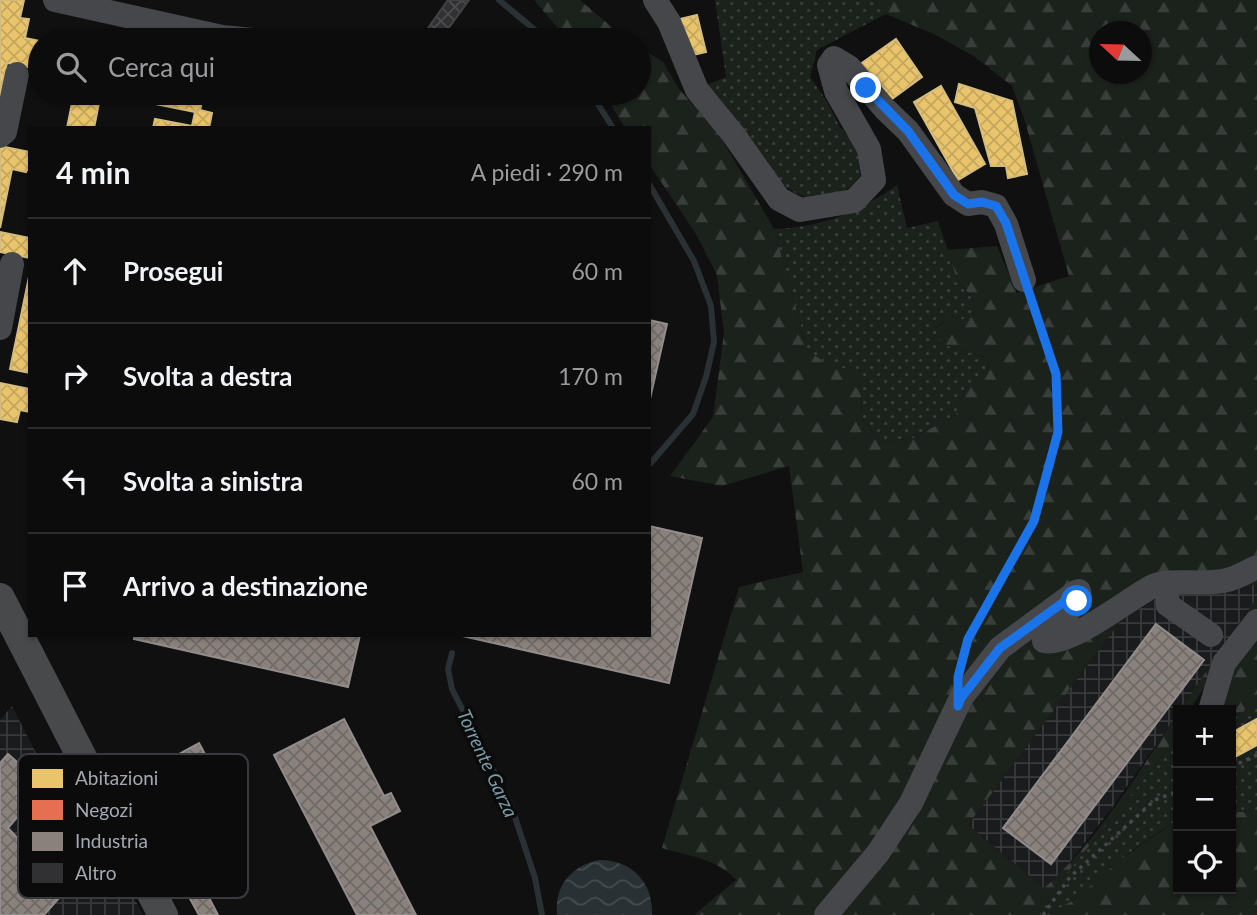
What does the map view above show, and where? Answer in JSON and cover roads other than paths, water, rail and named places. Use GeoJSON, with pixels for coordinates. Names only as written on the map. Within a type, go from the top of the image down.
{"type":"FeatureCollection","features":[{"type":"Feature","properties":{"kind":"main road"},"geometry":{"type":"LineString","coordinates":[[0,597],[80,754]]}},
{"type":"Feature","properties":{"kind":"main road"},"geometry":{"type":"LineString","coordinates":[[154,898],[163,915]]}},
{"type":"Feature","properties":{"kind":"street"},"geometry":{"type":"LineString","coordinates":[[55,0],[181,28]]}},
{"type":"Feature","properties":{"kind":"street"},"geometry":{"type":"LineString","coordinates":[[655,0],[668,11],[697,90],[733,134],[779,199],[800,210],[854,201],[874,180],[869,149],[836,91],[829,65],[834,58],[849,67],[908,131],[954,195],[968,204],[982,202],[996,206],[1006,223],[1024,281]]}},
{"type":"Feature","properties":{"kind":"street"},"geometry":{"type":"LineString","coordinates":[[0,136],[5,132],[17,74]]}},
{"type":"Feature","properties":{"kind":"street"},"geometry":{"type":"LineString","coordinates":[[0,328],[12,264]]}},
{"type":"Feature","properties":{"kind":"street"},"geometry":{"type":"LineString","coordinates":[[826,915],[878,853],[905,813],[961,698],[1000,648],[1079,591],[1080,597],[1044,642],[1064,639],[1156,584],[1227,581],[1257,567]]}},
{"type":"Feature","properties":{"kind":"street"},"geometry":{"type":"LineString","coordinates":[[1166,584],[1168,605],[1211,635]]}},
{"type":"Feature","properties":{"kind":"street"},"geometry":{"type":"LineString","coordinates":[[1211,705],[1224,663],[1257,621]]}},
{"type":"Feature","properties":{"kind":"water"},"geometry":{"type":"Polygon","coordinates":[[[599,860],[621,864],[638,875],[649,892],[652,915],[557,915],[558,895],[566,879],[580,867],[599,860]]]}},
{"type":"Feature","properties":{"kind":"waterway","name":"Torrente Garza"},"geometry":{"type":"LineString","coordinates":[[499,0],[533,28]]}},
{"type":"Feature","properties":{"kind":"waterway","name":"Torrente Garza"},"geometry":{"type":"LineString","coordinates":[[599,105],[612,126]]}},
{"type":"Feature","properties":{"kind":"waterway","name":"Torrente Garza"},"geometry":{"type":"LineString","coordinates":[[651,187],[694,261],[711,306],[714,342],[706,377],[693,414],[651,463]]}},
{"type":"Feature","properties":{"kind":"waterway","name":"Torrente Garza"},"geometry":{"type":"LineString","coordinates":[[452,653],[448,669],[452,689],[511,805],[535,878],[542,915]]}}]}
